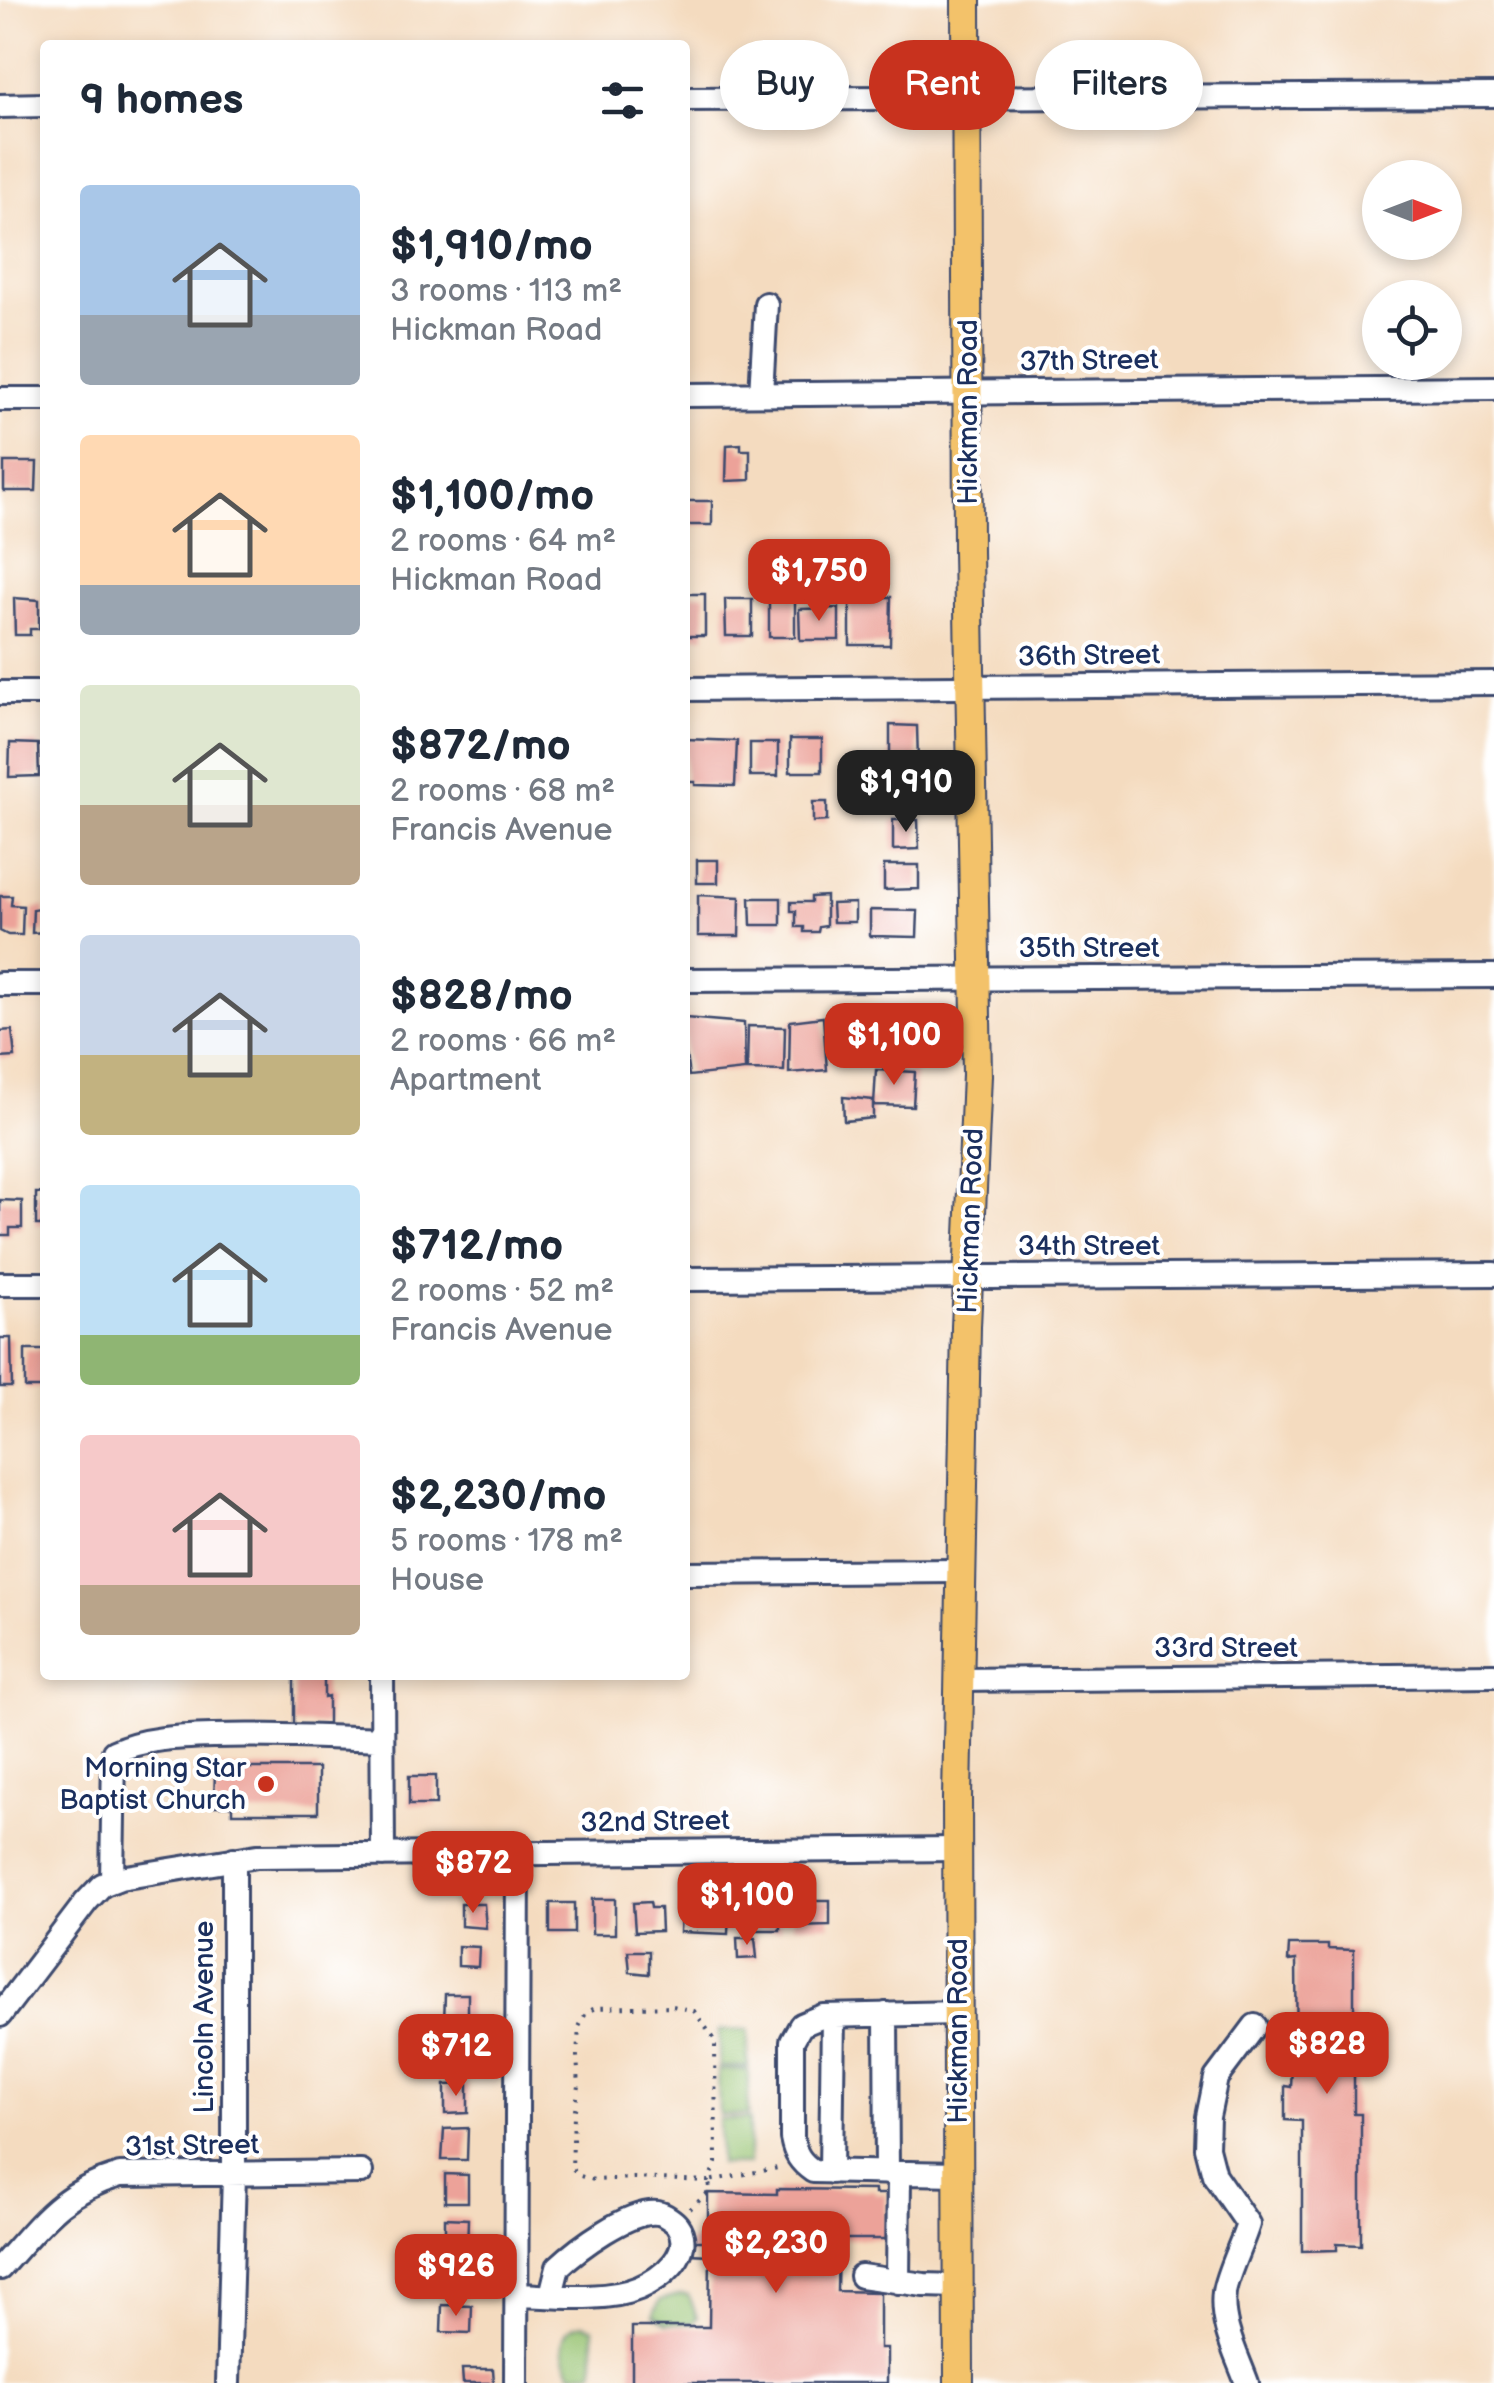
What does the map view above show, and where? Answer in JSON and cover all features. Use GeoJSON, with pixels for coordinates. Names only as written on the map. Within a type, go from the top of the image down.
{"type":"FeatureCollection","features":[{"type":"Feature","properties":{"kind":"main road","name":"Hickman Road"},"geometry":{"type":"LineString","coordinates":[[966,0],[966,40]]}},
{"type":"Feature","properties":{"kind":"main road","name":"Hickman Road"},"geometry":{"type":"LineString","coordinates":[[959,2383],[959,1680],[977,1074],[966,130]]}},
{"type":"Feature","properties":{"kind":"street"},"geometry":{"type":"LineString","coordinates":[[1015,96],[1494,95]]}},
{"type":"Feature","properties":{"kind":"street"},"geometry":{"type":"LineString","coordinates":[[690,99],[869,97]]}},
{"type":"Feature","properties":{"kind":"street"},"geometry":{"type":"LineString","coordinates":[[0,106],[40,105]]}},
{"type":"Feature","properties":{"kind":"street"},"geometry":{"type":"LineString","coordinates":[[760,394],[766,304]]}},
{"type":"Feature","properties":{"kind":"street","name":"37th Street"},"geometry":{"type":"LineString","coordinates":[[690,395],[1494,388]]}},
{"type":"Feature","properties":{"kind":"street"},"geometry":{"type":"LineString","coordinates":[[0,399],[40,399]]}},
{"type":"Feature","properties":{"kind":"street","name":"36th Street"},"geometry":{"type":"LineString","coordinates":[[690,689],[1494,682]]}},
{"type":"Feature","properties":{"kind":"street"},"geometry":{"type":"LineString","coordinates":[[0,693],[40,693]]}},
{"type":"Feature","properties":{"kind":"street","name":"35th Street"},"geometry":{"type":"LineString","coordinates":[[690,980],[1494,976]]}},
{"type":"Feature","properties":{"kind":"street"},"geometry":{"type":"LineString","coordinates":[[0,984],[40,984]]}},
{"type":"Feature","properties":{"kind":"street","name":"34th Street"},"geometry":{"type":"LineString","coordinates":[[690,1279],[1494,1274]]}},
{"type":"Feature","properties":{"kind":"street"},"geometry":{"type":"LineString","coordinates":[[0,1284],[40,1284]]}},
{"type":"Feature","properties":{"kind":"street"},"geometry":{"type":"LineString","coordinates":[[690,1573],[962,1571]]}},
{"type":"Feature","properties":{"kind":"street","name":"33rd Street"},"geometry":{"type":"LineString","coordinates":[[959,1680],[1494,1676]]}},
{"type":"Feature","properties":{"kind":"street"},"geometry":{"type":"LineString","coordinates":[[382,1680],[383,1855]]}},
{"type":"Feature","properties":{"kind":"street"},"geometry":{"type":"LineString","coordinates":[[0,2015],[86,1902],[102,1885],[112,1881],[114,1752],[129,1745],[185,1737],[382,1739]]}},
{"type":"Feature","properties":{"kind":"street","name":"32nd Street"},"geometry":{"type":"LineString","coordinates":[[112,1881],[258,1856],[957,1849]]}},
{"type":"Feature","properties":{"kind":"street"},"geometry":{"type":"LineString","coordinates":[[516,2383],[518,1854]]}},
{"type":"Feature","properties":{"kind":"street","name":"Lincoln Avenue"},"geometry":{"type":"LineString","coordinates":[[228,2383],[234,2175],[234,1860]]}},
{"type":"Feature","properties":{"kind":"street"},"geometry":{"type":"LineString","coordinates":[[958,2013],[822,2016],[801,2025],[792,2040],[792,2138],[795,2154],[803,2164],[813,2171],[958,2174]]}},
{"type":"Feature","properties":{"kind":"street"},"geometry":{"type":"LineString","coordinates":[[886,2014],[898,2282]]}},
{"type":"Feature","properties":{"kind":"street"},"geometry":{"type":"LineString","coordinates":[[831,2172],[832,2016]]}},
{"type":"Feature","properties":{"kind":"street"},"geometry":{"type":"LineString","coordinates":[[1247,2383],[1224,2316],[1224,2289],[1248,2224],[1214,2175],[1207,2148],[1216,2078],[1255,2026]]}},
{"type":"Feature","properties":{"kind":"street","name":"31st Street"},"geometry":{"type":"LineString","coordinates":[[0,2268],[70,2195],[120,2176],[361,2172]]}},
{"type":"Feature","properties":{"kind":"street"},"geometry":{"type":"LineString","coordinates":[[517,2295],[551,2296],[611,2294],[640,2288],[680,2256],[684,2237],[675,2222],[658,2213],[635,2217],[602,2234],[558,2267],[551,2296]]}},
{"type":"Feature","properties":{"kind":"street"},"geometry":{"type":"LineString","coordinates":[[861,2276],[958,2286]]}},
{"type":"Feature","properties":{"kind":"path"},"geometry":{"type":"LineString","coordinates":[[675,2222],[711,2190],[708,2180],[716,2163],[715,2040],[694,2011],[684,2007],[595,2008],[586,2012],[578,2040],[572,2154],[572,2168],[577,2175],[594,2180],[708,2180],[803,2164]]}},
{"type":"Feature","properties":{"kind":"green space"},"geometry":{"type":"Polygon","coordinates":[[[719,2030],[748,2030],[748,2067],[719,2067],[719,2030]]]}},
{"type":"Feature","properties":{"kind":"green space"},"geometry":{"type":"Polygon","coordinates":[[[718,2070],[748,2070],[748,2115],[719,2115],[718,2070]]]}},
{"type":"Feature","properties":{"kind":"green space"},"geometry":{"type":"Polygon","coordinates":[[[719,2119],[749,2119],[749,2164],[720,2164],[719,2119]]]}},
{"type":"Feature","properties":{"kind":"green space"},"geometry":{"type":"Polygon","coordinates":[[[689,2295],[697,2318],[692,2323],[666,2324],[653,2315],[660,2300],[689,2295]]]}},
{"type":"Feature","properties":{"kind":"green space"},"geometry":{"type":"Polygon","coordinates":[[[574,2326],[594,2328],[594,2371],[572,2373],[563,2350],[564,2336],[574,2326]]]}},
{"type":"Feature","properties":{"kind":"building"},"geometry":{"type":"Polygon","coordinates":[[[741,444],[741,450],[750,450],[750,480],[726,481],[727,445],[741,444]]]}},
{"type":"Feature","properties":{"kind":"building"},"geometry":{"type":"Polygon","coordinates":[[[4,462],[37,462],[36,491],[4,491],[4,462]]]}},
{"type":"Feature","properties":{"kind":"building"},"geometry":{"type":"Polygon","coordinates":[[[690,501],[712,501],[712,525],[690,525],[690,501]]]}},
{"type":"Feature","properties":{"kind":"building"},"geometry":{"type":"Polygon","coordinates":[[[690,594],[705,594],[705,636],[690,636],[690,594]]]}},
{"type":"Feature","properties":{"kind":"building"},"geometry":{"type":"Polygon","coordinates":[[[850,597],[891,597],[890,645],[850,645],[850,597]]]}},
{"type":"Feature","properties":{"kind":"building"},"geometry":{"type":"Polygon","coordinates":[[[14,598],[39,600],[39,629],[30,629],[30,635],[15,635],[14,598]]]}},
{"type":"Feature","properties":{"kind":"building"},"geometry":{"type":"Polygon","coordinates":[[[769,598],[795,598],[795,637],[769,637],[769,598]]]}},
{"type":"Feature","properties":{"kind":"building"},"geometry":{"type":"Polygon","coordinates":[[[725,599],[752,599],[752,636],[726,636],[725,599]]]}},
{"type":"Feature","properties":{"kind":"building"},"geometry":{"type":"Polygon","coordinates":[[[839,608],[839,640],[800,640],[799,609],[839,608]]]}},
{"type":"Feature","properties":{"kind":"building"},"geometry":{"type":"Polygon","coordinates":[[[890,725],[917,726],[918,761],[890,762],[890,725]]]}},
{"type":"Feature","properties":{"kind":"building"},"geometry":{"type":"Polygon","coordinates":[[[690,739],[737,741],[735,786],[690,782],[690,739]]]}},
{"type":"Feature","properties":{"kind":"building"},"geometry":{"type":"Polygon","coordinates":[[[790,739],[822,739],[822,772],[790,772],[790,739]]]}},
{"type":"Feature","properties":{"kind":"building"},"geometry":{"type":"Polygon","coordinates":[[[10,743],[38,744],[39,776],[9,777],[10,743]]]}},
{"type":"Feature","properties":{"kind":"building"},"geometry":{"type":"Polygon","coordinates":[[[750,743],[778,743],[778,776],[750,776],[750,743]]]}},
{"type":"Feature","properties":{"kind":"building"},"geometry":{"type":"Polygon","coordinates":[[[920,769],[921,802],[885,803],[885,770],[920,769]]]}},
{"type":"Feature","properties":{"kind":"building"},"geometry":{"type":"Polygon","coordinates":[[[813,802],[827,802],[827,821],[813,822],[813,802]]]}},
{"type":"Feature","properties":{"kind":"building"},"geometry":{"type":"Polygon","coordinates":[[[893,820],[918,820],[919,849],[893,850],[893,820]]]}},
{"type":"Feature","properties":{"kind":"building"},"geometry":{"type":"Polygon","coordinates":[[[697,860],[718,860],[718,883],[697,883],[697,860]]]}},
{"type":"Feature","properties":{"kind":"building"},"geometry":{"type":"Polygon","coordinates":[[[884,865],[919,865],[919,889],[884,890],[884,865]]]}},
{"type":"Feature","properties":{"kind":"building"},"geometry":{"type":"Polygon","coordinates":[[[698,895],[740,897],[739,936],[698,936],[698,895]]]}},
{"type":"Feature","properties":{"kind":"building"},"geometry":{"type":"Polygon","coordinates":[[[0,896],[12,896],[11,905],[23,906],[22,935],[0,931],[0,896]]]}},
{"type":"Feature","properties":{"kind":"building"},"geometry":{"type":"Polygon","coordinates":[[[826,896],[826,926],[819,927],[818,932],[804,932],[804,927],[796,927],[796,911],[791,911],[791,902],[811,902],[811,897],[826,896]]]}},
{"type":"Feature","properties":{"kind":"building"},"geometry":{"type":"Polygon","coordinates":[[[750,898],[781,898],[781,925],[751,925],[750,898]]]}},
{"type":"Feature","properties":{"kind":"building"},"geometry":{"type":"Polygon","coordinates":[[[855,903],[855,922],[833,922],[832,904],[855,903]]]}},
{"type":"Feature","properties":{"kind":"building"},"geometry":{"type":"Polygon","coordinates":[[[40,908],[40,932],[32,933],[33,909],[40,908]]]}},
{"type":"Feature","properties":{"kind":"building"},"geometry":{"type":"Polygon","coordinates":[[[870,910],[918,911],[917,937],[870,936],[870,910]]]}},
{"type":"Feature","properties":{"kind":"building"},"geometry":{"type":"Polygon","coordinates":[[[823,1017],[827,1070],[789,1073],[790,1021],[823,1017]]]}},
{"type":"Feature","properties":{"kind":"building"},"geometry":{"type":"Polygon","coordinates":[[[690,1018],[744,1023],[745,1070],[690,1076],[690,1018]]]}},
{"type":"Feature","properties":{"kind":"building"},"geometry":{"type":"Polygon","coordinates":[[[748,1026],[785,1027],[784,1071],[747,1070],[748,1026]]]}},
{"type":"Feature","properties":{"kind":"building"},"geometry":{"type":"Polygon","coordinates":[[[12,1030],[15,1057],[0,1058],[0,1031],[12,1030]]]}},
{"type":"Feature","properties":{"kind":"building"},"geometry":{"type":"Polygon","coordinates":[[[876,1070],[915,1072],[913,1106],[874,1105],[876,1070]]]}},
{"type":"Feature","properties":{"kind":"building"},"geometry":{"type":"Polygon","coordinates":[[[843,1097],[873,1100],[873,1118],[844,1121],[843,1097]]]}},
{"type":"Feature","properties":{"kind":"building"},"geometry":{"type":"Polygon","coordinates":[[[36,1193],[40,1193],[40,1225],[36,1225],[36,1193]]]}},
{"type":"Feature","properties":{"kind":"building"},"geometry":{"type":"Polygon","coordinates":[[[0,1200],[22,1201],[22,1228],[10,1228],[10,1235],[0,1235],[0,1200]]]}},
{"type":"Feature","properties":{"kind":"building"},"geometry":{"type":"Polygon","coordinates":[[[0,1338],[11,1338],[12,1387],[0,1387],[0,1338]]]}},
{"type":"Feature","properties":{"kind":"building"},"geometry":{"type":"Polygon","coordinates":[[[25,1350],[40,1350],[40,1388],[25,1388],[25,1350]]]}},
{"type":"Feature","properties":{"kind":"building"},"geometry":{"type":"Polygon","coordinates":[[[294,1680],[324,1680],[328,1724],[294,1725],[294,1680]]]}},
{"type":"Feature","properties":{"kind":"building","name":"Morning Star Baptist Church"},"geometry":{"type":"Polygon","coordinates":[[[215,1768],[318,1768],[318,1813],[232,1813],[232,1806],[214,1806],[215,1768]]]}},
{"type":"Feature","properties":{"kind":"building"},"geometry":{"type":"Polygon","coordinates":[[[409,1776],[436,1776],[436,1805],[409,1805],[409,1776]]]}},
{"type":"Feature","properties":{"kind":"building"},"geometry":{"type":"Polygon","coordinates":[[[592,1899],[615,1899],[615,1934],[592,1934],[592,1899]]]}},
{"type":"Feature","properties":{"kind":"building"},"geometry":{"type":"Polygon","coordinates":[[[793,1900],[830,1900],[830,1925],[793,1926],[793,1900]]]}},
{"type":"Feature","properties":{"kind":"building"},"geometry":{"type":"Polygon","coordinates":[[[780,1901],[780,1930],[744,1930],[744,1902],[780,1901]]]}},
{"type":"Feature","properties":{"kind":"building"},"geometry":{"type":"Polygon","coordinates":[[[650,1902],[651,1908],[660,1908],[661,1931],[635,1932],[633,1903],[650,1902]]]}},
{"type":"Feature","properties":{"kind":"building"},"geometry":{"type":"Polygon","coordinates":[[[550,1903],[574,1903],[574,1933],[550,1933],[550,1903]]]}},
{"type":"Feature","properties":{"kind":"building"},"geometry":{"type":"Polygon","coordinates":[[[461,1904],[484,1904],[486,1928],[461,1926],[461,1904]]]}},
{"type":"Feature","properties":{"kind":"building"},"geometry":{"type":"Polygon","coordinates":[[[681,1909],[729,1911],[728,1934],[680,1932],[681,1909]]]}},
{"type":"Feature","properties":{"kind":"building"},"geometry":{"type":"Polygon","coordinates":[[[737,1938],[755,1938],[757,1958],[738,1959],[737,1938]]]}},
{"type":"Feature","properties":{"kind":"building"},"geometry":{"type":"Polygon","coordinates":[[[1289,1945],[1354,1950],[1354,2114],[1361,2114],[1361,2245],[1337,2244],[1337,2250],[1302,2251],[1302,2121],[1285,2120],[1285,2086],[1291,2087],[1292,2066],[1297,2066],[1296,1960],[1288,1961],[1289,1945]]]}},
{"type":"Feature","properties":{"kind":"building"},"geometry":{"type":"Polygon","coordinates":[[[458,1946],[479,1947],[478,1967],[458,1966],[458,1946]]]}},
{"type":"Feature","properties":{"kind":"building"},"geometry":{"type":"Polygon","coordinates":[[[628,1951],[649,1951],[649,1974],[630,1972],[628,1951]]]}},
{"type":"Feature","properties":{"kind":"building"},"geometry":{"type":"Polygon","coordinates":[[[445,1994],[468,1994],[468,2022],[444,2022],[445,1994]]]}},
{"type":"Feature","properties":{"kind":"building"},"geometry":{"type":"Polygon","coordinates":[[[439,2039],[467,2041],[467,2065],[440,2062],[439,2039]]]}},
{"type":"Feature","properties":{"kind":"building"},"geometry":{"type":"Polygon","coordinates":[[[468,2084],[468,2113],[445,2114],[445,2085],[468,2084]]]}},
{"type":"Feature","properties":{"kind":"building"},"geometry":{"type":"Polygon","coordinates":[[[468,2128],[467,2160],[442,2160],[444,2129],[468,2128]]]}},
{"type":"Feature","properties":{"kind":"building"},"geometry":{"type":"Polygon","coordinates":[[[445,2174],[468,2175],[468,2202],[445,2202],[445,2174]]]}},
{"type":"Feature","properties":{"kind":"building"},"geometry":{"type":"Polygon","coordinates":[[[777,2189],[875,2190],[875,2194],[886,2194],[886,2239],[838,2239],[837,2291],[880,2292],[880,2348],[887,2348],[887,2383],[632,2383],[632,2327],[709,2327],[710,2255],[689,2254],[689,2241],[708,2241],[708,2193],[777,2194],[777,2189]]]}},
{"type":"Feature","properties":{"kind":"building"},"geometry":{"type":"Polygon","coordinates":[[[445,2218],[468,2219],[467,2249],[445,2247],[445,2218]]]}},
{"type":"Feature","properties":{"kind":"building"},"geometry":{"type":"Polygon","coordinates":[[[472,2264],[472,2292],[446,2292],[445,2265],[472,2264]]]}},
{"type":"Feature","properties":{"kind":"building"},"geometry":{"type":"Polygon","coordinates":[[[442,2305],[472,2306],[471,2333],[441,2332],[442,2305]]]}},
{"type":"Feature","properties":{"kind":"building"},"geometry":{"type":"Polygon","coordinates":[[[462,2369],[493,2369],[494,2383],[463,2383],[462,2369]]]}},
{"type":"Feature","properties":{"kind":"place","name":"Morning Star Baptist Church"},"geometry":{"type":"Point","coordinates":[266,1784]}}]}
